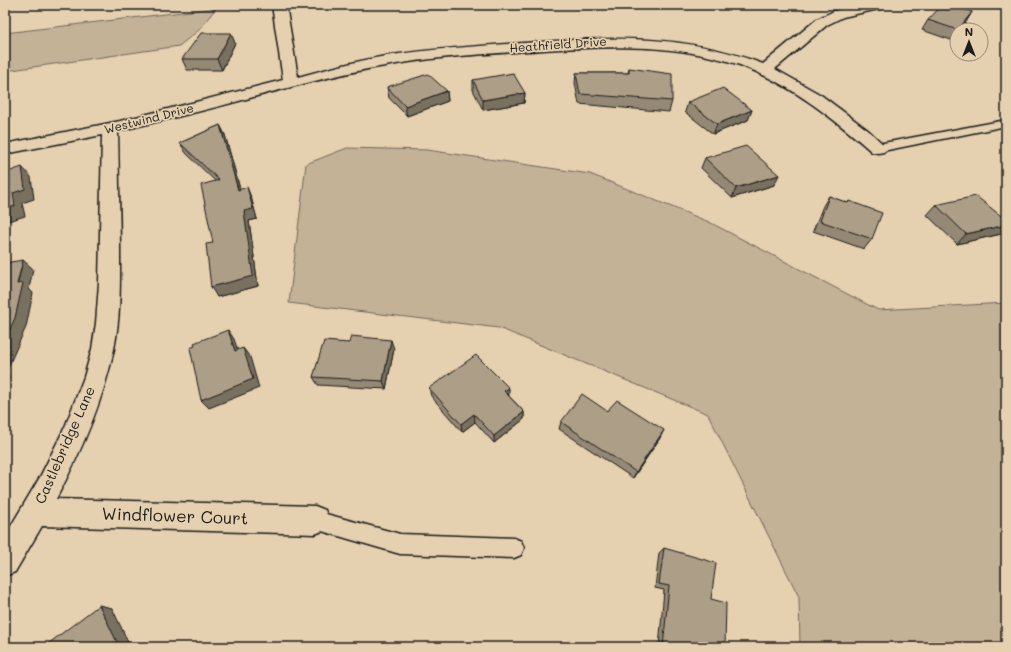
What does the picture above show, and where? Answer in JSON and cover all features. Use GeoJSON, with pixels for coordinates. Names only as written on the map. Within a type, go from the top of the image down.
{"type":"FeatureCollection","features":[{"type":"Feature","properties":{"kind":"street"},"geometry":{"type":"LineString","coordinates":[[279,5],[291,83]]}},
{"type":"Feature","properties":{"kind":"street"},"geometry":{"type":"LineString","coordinates":[[765,70],[822,22],[839,14],[878,5]]}},
{"type":"Feature","properties":{"kind":"street","name":"Heathfield Drive"},"geometry":{"type":"LineString","coordinates":[[291,83],[400,59],[484,50],[613,42],[658,43],[715,53],[765,70],[794,85],[823,103],[878,148]]}},
{"type":"Feature","properties":{"kind":"street","name":"Westwind Drive"},"geometry":{"type":"LineString","coordinates":[[5,149],[110,129],[291,83]]}},
{"type":"Feature","properties":{"kind":"street","name":"Castlebridge Lane"},"geometry":{"type":"LineString","coordinates":[[5,562],[36,512],[54,477],[87,402],[103,349],[110,303],[110,129]]}},
{"type":"Feature","properties":{"kind":"street","name":"Windflower Court"},"geometry":{"type":"LineString","coordinates":[[36,512],[315,520]]}},
{"type":"Feature","properties":{"kind":"lane"},"geometry":{"type":"LineString","coordinates":[[878,148],[1006,123]]}},
{"type":"Feature","properties":{"kind":"lane"},"geometry":{"type":"LineString","coordinates":[[315,520],[400,544],[514,548]]}},
{"type":"Feature","properties":{"kind":"shaded area"},"geometry":{"type":"Polygon","coordinates":[[[216,8],[199,30],[179,46],[5,71],[5,33],[216,8]]]}},
{"type":"Feature","properties":{"kind":"shaded area"},"geometry":{"type":"Polygon","coordinates":[[[347,148],[427,150],[590,174],[709,222],[878,310],[1006,303],[1006,647],[800,647],[799,597],[708,414],[499,328],[289,303],[306,164],[347,148]]]}},
{"type":"Feature","properties":{"kind":"building"},"geometry":{"type":"Polygon","coordinates":[[[942,5],[949,5],[972,12],[964,22],[949,22],[949,27],[928,20],[942,5]]]}},
{"type":"Feature","properties":{"kind":"building"},"geometry":{"type":"Polygon","coordinates":[[[201,33],[231,33],[217,59],[182,59],[201,33]]]}},
{"type":"Feature","properties":{"kind":"building"},"geometry":{"type":"Polygon","coordinates":[[[629,68],[672,74],[672,101],[580,94],[576,73],[629,73],[629,68]]]}},
{"type":"Feature","properties":{"kind":"building"},"geometry":{"type":"Polygon","coordinates":[[[513,73],[525,93],[483,100],[473,80],[513,73]]]}},
{"type":"Feature","properties":{"kind":"building"},"geometry":{"type":"Polygon","coordinates":[[[428,74],[447,91],[405,106],[387,87],[428,74]]]}},
{"type":"Feature","properties":{"kind":"building"},"geometry":{"type":"Polygon","coordinates":[[[723,88],[752,110],[717,124],[688,102],[723,88]]]}},
{"type":"Feature","properties":{"kind":"building"},"geometry":{"type":"Polygon","coordinates":[[[220,125],[238,190],[247,187],[253,209],[244,211],[253,276],[211,287],[206,244],[213,243],[201,185],[219,180],[180,143],[220,125]]]}},
{"type":"Feature","properties":{"kind":"building"},"geometry":{"type":"Polygon","coordinates":[[[746,146],[779,175],[736,188],[705,158],[746,146]]]}},
{"type":"Feature","properties":{"kind":"building"},"geometry":{"type":"Polygon","coordinates":[[[22,167],[25,189],[13,193],[15,206],[5,209],[5,173],[22,167]]]}},
{"type":"Feature","properties":{"kind":"building"},"geometry":{"type":"Polygon","coordinates":[[[829,196],[848,203],[849,201],[882,213],[872,239],[820,221],[829,196]]]}},
{"type":"Feature","properties":{"kind":"building"},"geometry":{"type":"Polygon","coordinates":[[[976,196],[1006,220],[1006,225],[966,234],[936,205],[976,196]]]}},
{"type":"Feature","properties":{"kind":"building"},"geometry":{"type":"Polygon","coordinates":[[[23,260],[17,284],[23,283],[15,318],[5,340],[5,263],[23,260]]]}},
{"type":"Feature","properties":{"kind":"building"},"geometry":{"type":"Polygon","coordinates":[[[228,330],[235,351],[243,348],[253,379],[201,400],[190,348],[195,346],[194,343],[228,330]]]}},
{"type":"Feature","properties":{"kind":"building"},"geometry":{"type":"Polygon","coordinates":[[[351,336],[391,340],[383,381],[313,377],[324,341],[349,343],[351,336]]]}},
{"type":"Feature","properties":{"kind":"building"},"geometry":{"type":"Polygon","coordinates":[[[476,355],[509,388],[504,391],[524,412],[494,436],[474,414],[461,424],[429,388],[476,355]]]}},
{"type":"Feature","properties":{"kind":"building"},"geometry":{"type":"Polygon","coordinates":[[[582,394],[607,411],[617,400],[664,430],[636,472],[561,422],[582,394]]]}},
{"type":"Feature","properties":{"kind":"building"},"geometry":{"type":"Polygon","coordinates":[[[664,548],[716,563],[711,599],[726,603],[725,647],[663,647],[669,586],[659,584],[664,548]]]}},
{"type":"Feature","properties":{"kind":"building"},"geometry":{"type":"Polygon","coordinates":[[[99,605],[117,642],[111,647],[44,647],[99,605]]]}}]}
